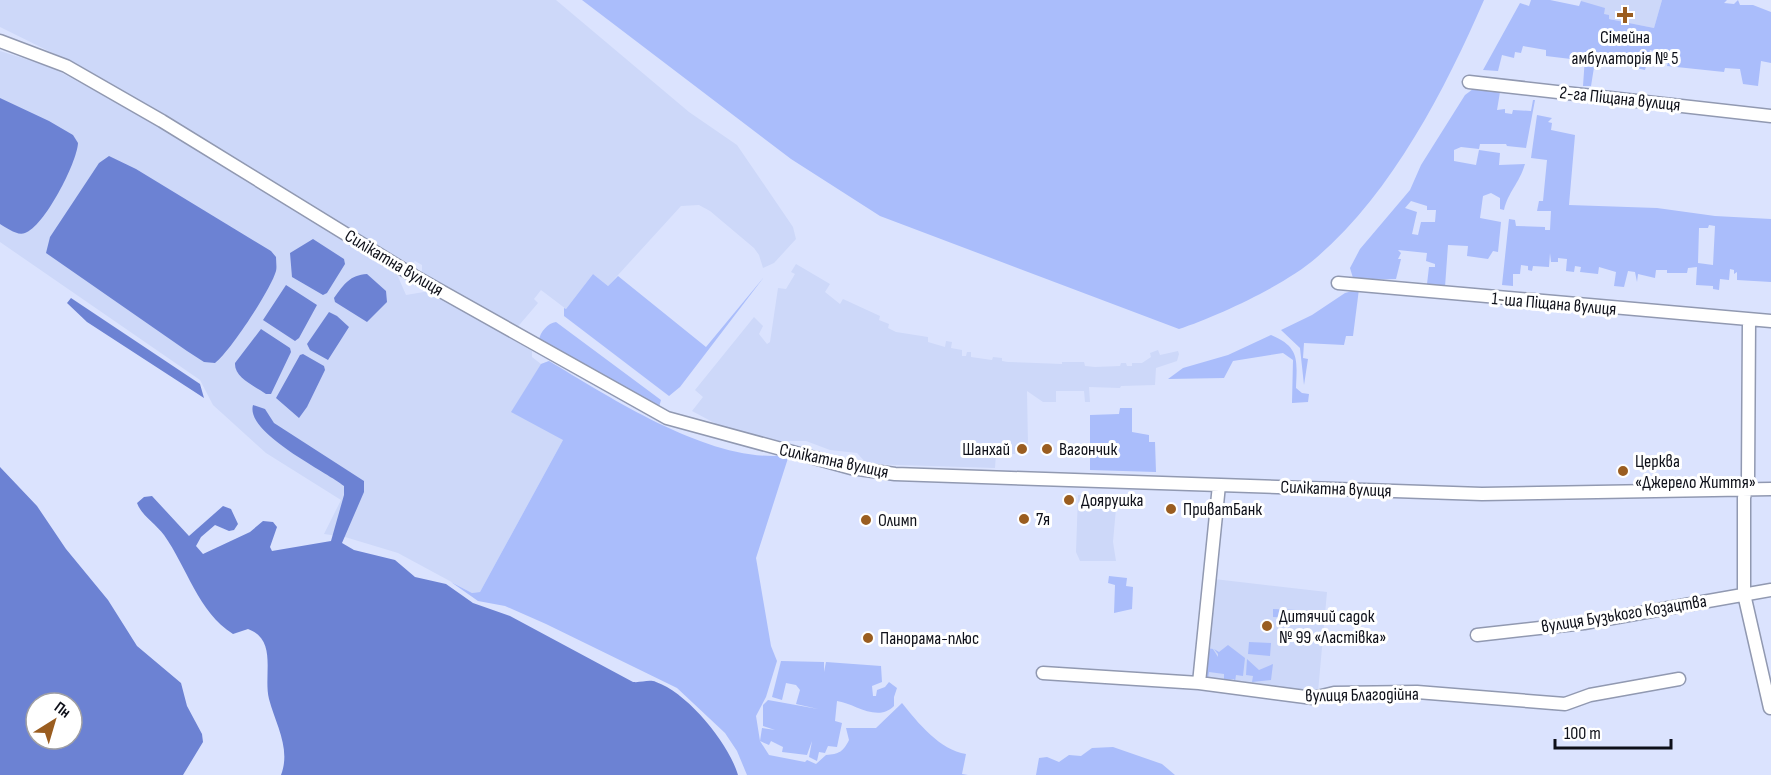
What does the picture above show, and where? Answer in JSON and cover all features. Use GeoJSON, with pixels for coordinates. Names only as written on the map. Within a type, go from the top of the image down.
{"type":"FeatureCollection","features":[{"type":"Feature","properties":{"kind":"street","name":"Силікатна вулиця"},"geometry":{"type":"LineString","coordinates":[[0,41],[66,66],[162,121],[414,276],[544,351],[678,422],[851,468],[895,474],[1482,494],[1771,489]]}},
{"type":"Feature","properties":{"kind":"street","name":"2-га Піщана вулиця"},"geometry":{"type":"LineString","coordinates":[[1469,82],[1771,116]]}},
{"type":"Feature","properties":{"kind":"street","name":"1-ша Піщана вулиця"},"geometry":{"type":"LineString","coordinates":[[1338,283],[1749,321],[1771,321]]}},
{"type":"Feature","properties":{"kind":"street"},"geometry":{"type":"LineString","coordinates":[[1749,321],[1744,594],[1770,708]]}},
{"type":"Feature","properties":{"kind":"street"},"geometry":{"type":"LineString","coordinates":[[1199,683],[1219,485]]}},
{"type":"Feature","properties":{"kind":"street","name":"вулиця Бузького Козацтва"},"geometry":{"type":"LineString","coordinates":[[1477,634],[1584,624],[1771,590]]}},
{"type":"Feature","properties":{"kind":"street","name":"вулиця Благодійна"},"geometry":{"type":"LineString","coordinates":[[1042,673],[1199,683],[1313,698],[1334,693],[1417,692],[1565,704],[1590,695],[1680,679]]}},
{"type":"Feature","properties":{"kind":"shaded area"},"geometry":{"type":"Polygon","coordinates":[[[0,0],[556,0],[689,112],[737,145],[793,227],[796,239],[774,263],[763,268],[754,248],[710,211],[699,205],[681,206],[608,286],[593,274],[566,309],[541,290],[534,299],[538,303],[515,330],[422,273],[422,265],[415,261],[412,264],[392,255],[85,69],[0,27],[0,0]]]}},
{"type":"Feature","properties":{"kind":"shaded area"},"geometry":{"type":"Polygon","coordinates":[[[582,0],[1484,0],[1452,69],[1414,139],[1392,172],[1343,232],[1316,258],[1287,279],[1231,308],[1179,329],[880,216],[791,159],[582,0]]]}},
{"type":"Feature","properties":{"kind":"shaded area"},"geometry":{"type":"Polygon","coordinates":[[[1531,0],[1550,0],[1579,6],[1581,1],[1605,8],[1604,14],[1609,15],[1609,19],[1654,28],[1662,0],[1727,0],[1724,3],[1734,4],[1738,0],[1740,5],[1753,5],[1771,12],[1771,63],[1761,61],[1758,86],[1743,84],[1740,69],[1725,68],[1724,72],[1667,66],[1670,55],[1650,50],[1645,70],[1626,66],[1627,60],[1596,55],[1591,86],[1583,86],[1585,57],[1580,56],[1579,60],[1546,56],[1546,50],[1523,46],[1521,53],[1515,52],[1514,58],[1502,55],[1498,71],[1483,70],[1520,3],[1529,6],[1531,0]]]}},
{"type":"Feature","properties":{"kind":"shaded area","name":"Сімейна амбулаторія № 5"},"geometry":{"type":"Polygon","coordinates":[[[1581,0],[1662,0],[1654,28],[1579,13],[1581,0]]]}},
{"type":"Feature","properties":{"kind":"shaded area"},"geometry":{"type":"Polygon","coordinates":[[[0,51],[51,67],[157,125],[396,272],[406,295],[430,291],[532,351],[532,357],[541,364],[549,361],[563,440],[480,592],[472,593],[398,553],[345,537],[324,534],[341,500],[266,453],[213,405],[200,380],[0,242],[0,51]]]}},
{"type":"Feature","properties":{"kind":"shaded area"},"geometry":{"type":"Polygon","coordinates":[[[1482,88],[1500,92],[1497,110],[1505,109],[1505,113],[1512,114],[1513,110],[1531,111],[1533,100],[1535,100],[1526,148],[1506,144],[1480,144],[1479,149],[1461,147],[1454,150],[1454,161],[1476,165],[1479,150],[1500,153],[1499,165],[1525,164],[1504,210],[1500,209],[1500,198],[1491,193],[1483,196],[1480,218],[1501,222],[1498,252],[1493,251],[1488,259],[1467,256],[1468,246],[1448,245],[1445,287],[1427,284],[1429,267],[1435,267],[1435,264],[1426,261],[1427,253],[1398,250],[1401,253],[1398,259],[1401,259],[1396,279],[1356,280],[1350,268],[1360,249],[1410,190],[1421,165],[1465,95],[1473,89],[1482,88]],[[1411,201],[1405,208],[1417,212],[1412,234],[1418,235],[1421,222],[1435,222],[1436,210],[1427,210],[1427,206],[1411,201]]]}},
{"type":"Feature","properties":{"kind":"shaded area"},"geometry":{"type":"Polygon","coordinates":[[[0,98],[49,121],[73,135],[78,143],[66,179],[50,207],[33,228],[22,234],[0,224],[0,98]]]}},
{"type":"Feature","properties":{"kind":"shaded area"},"geometry":{"type":"Polygon","coordinates":[[[1537,115],[1552,118],[1548,122],[1552,123],[1551,130],[1575,135],[1569,205],[1657,208],[1715,216],[1771,219],[1771,282],[1737,280],[1737,272],[1734,274],[1734,270],[1730,269],[1729,280],[1720,279],[1719,290],[1713,289],[1713,286],[1696,285],[1697,267],[1688,268],[1687,273],[1667,273],[1667,270],[1656,270],[1655,278],[1638,274],[1637,282],[1635,272],[1628,271],[1624,287],[1614,286],[1616,272],[1599,267],[1598,274],[1580,272],[1581,267],[1575,266],[1574,272],[1566,271],[1567,259],[1558,258],[1558,262],[1551,262],[1550,253],[1549,267],[1533,266],[1532,271],[1528,270],[1528,266],[1521,265],[1520,274],[1513,274],[1513,286],[1502,285],[1509,219],[1515,220],[1516,226],[1545,227],[1545,230],[1550,230],[1551,211],[1537,211],[1539,201],[1543,201],[1547,160],[1531,158],[1537,115]],[[1715,226],[1699,228],[1698,263],[1713,265],[1715,226]]]}},
{"type":"Feature","properties":{"kind":"shaded area"},"geometry":{"type":"Polygon","coordinates":[[[109,156],[136,169],[271,251],[276,257],[276,271],[273,280],[240,334],[215,363],[204,362],[187,351],[46,253],[50,237],[99,163],[109,156]]]}},
{"type":"Feature","properties":{"kind":"shaded area"},"geometry":{"type":"Polygon","coordinates":[[[313,239],[344,259],[345,264],[327,293],[323,295],[292,277],[290,253],[313,239]]]}},
{"type":"Feature","properties":{"kind":"shaded area"},"geometry":{"type":"Polygon","coordinates":[[[796,264],[830,284],[825,292],[840,304],[843,299],[880,316],[879,320],[889,324],[888,328],[896,332],[928,337],[928,342],[945,347],[946,341],[952,342],[951,348],[962,350],[962,356],[971,352],[971,357],[992,360],[993,357],[1002,358],[1002,361],[1008,362],[1062,364],[1062,362],[1084,362],[1085,366],[1095,367],[1120,366],[1121,363],[1132,366],[1132,363],[1142,363],[1151,357],[1150,353],[1158,350],[1160,355],[1178,351],[1179,354],[1177,361],[1156,368],[1155,385],[1121,386],[1120,388],[1089,387],[1090,402],[1085,402],[1084,391],[1056,391],[1056,402],[1043,402],[1027,391],[1028,445],[1015,446],[1015,454],[996,454],[995,468],[867,464],[857,453],[830,450],[806,441],[771,441],[722,427],[692,411],[703,397],[695,390],[754,317],[763,326],[759,334],[767,344],[770,342],[778,288],[786,289],[795,274],[791,272],[796,264]]]}},
{"type":"Feature","properties":{"kind":"shaded area"},"geometry":{"type":"Polygon","coordinates":[[[367,274],[386,291],[387,302],[367,322],[335,302],[334,298],[348,281],[356,276],[367,274]]]}},
{"type":"Feature","properties":{"kind":"shaded area"},"geometry":{"type":"Polygon","coordinates":[[[593,274],[608,286],[618,276],[706,347],[764,277],[680,387],[669,396],[564,316],[564,308],[566,309],[593,274]]]}},
{"type":"Feature","properties":{"kind":"shaded area"},"geometry":{"type":"Polygon","coordinates":[[[286,285],[317,305],[299,338],[295,341],[263,320],[286,285]]]}},
{"type":"Feature","properties":{"kind":"shaded area"},"geometry":{"type":"Polygon","coordinates":[[[1359,289],[1353,336],[1346,336],[1344,345],[1304,343],[1303,358],[1308,359],[1304,385],[1300,348],[1281,330],[1312,315],[1345,293],[1359,289]]]}},
{"type":"Feature","properties":{"kind":"shaded area"},"geometry":{"type":"Polygon","coordinates":[[[71,298],[200,384],[204,398],[87,322],[67,303],[71,298]]]}},
{"type":"Feature","properties":{"kind":"shaded area"},"geometry":{"type":"Polygon","coordinates":[[[329,312],[349,327],[328,360],[310,350],[307,344],[329,312]]]}},
{"type":"Feature","properties":{"kind":"shaded area"},"geometry":{"type":"Polygon","coordinates":[[[556,322],[661,400],[659,407],[539,340],[545,328],[556,322]]]}},
{"type":"Feature","properties":{"kind":"shaded area"},"geometry":{"type":"Polygon","coordinates":[[[261,329],[290,348],[291,352],[271,394],[266,394],[241,377],[235,363],[261,329]]]}},
{"type":"Feature","properties":{"kind":"shaded area"},"geometry":{"type":"Polygon","coordinates":[[[1271,335],[1287,344],[1292,350],[1297,370],[1296,388],[1302,393],[1309,394],[1308,402],[1292,403],[1293,360],[1283,353],[1233,361],[1224,378],[1168,379],[1183,368],[1228,355],[1271,335]]]}},
{"type":"Feature","properties":{"kind":"shaded area"},"geometry":{"type":"Polygon","coordinates":[[[303,354],[324,366],[325,370],[299,418],[276,398],[300,355],[303,354]]]}},
{"type":"Feature","properties":{"kind":"shaded area"},"geometry":{"type":"Polygon","coordinates":[[[549,361],[633,410],[697,440],[728,450],[759,455],[789,455],[756,558],[771,646],[777,661],[766,697],[756,716],[760,741],[769,755],[805,762],[807,760],[816,764],[826,755],[843,750],[849,740],[846,728],[876,728],[902,703],[922,727],[939,741],[947,747],[966,754],[962,774],[968,775],[747,775],[737,751],[725,733],[677,688],[505,606],[478,601],[451,582],[472,593],[480,592],[563,440],[511,412],[541,364],[549,361]]]}},
{"type":"Feature","properties":{"kind":"shaded area"},"geometry":{"type":"Polygon","coordinates":[[[253,405],[265,409],[274,423],[364,481],[364,492],[342,543],[354,550],[395,560],[415,577],[446,584],[473,603],[510,616],[633,682],[653,681],[668,688],[694,708],[706,721],[726,749],[738,775],[281,775],[284,765],[283,746],[269,699],[268,659],[263,641],[248,629],[233,634],[221,625],[202,601],[164,535],[142,512],[137,503],[144,497],[152,496],[189,536],[223,506],[231,509],[238,524],[234,530],[229,531],[215,525],[201,537],[196,546],[203,554],[250,532],[263,521],[273,522],[277,527],[270,547],[272,551],[331,541],[344,495],[344,486],[273,439],[254,416],[253,405]]]}},
{"type":"Feature","properties":{"kind":"shaded area"},"geometry":{"type":"Polygon","coordinates":[[[1120,408],[1132,408],[1132,432],[1149,435],[1149,442],[1155,442],[1156,472],[1090,470],[1090,415],[1119,414],[1120,408]]]}},
{"type":"Feature","properties":{"kind":"shaded area"},"geometry":{"type":"Polygon","coordinates":[[[0,467],[37,506],[66,549],[108,600],[137,646],[181,683],[187,706],[202,734],[203,742],[183,775],[0,775],[0,467]]]}},
{"type":"Feature","properties":{"kind":"shaded area"},"geometry":{"type":"Polygon","coordinates":[[[1078,495],[1117,497],[1113,542],[1116,561],[1080,561],[1076,552],[1078,495]]]}},
{"type":"Feature","properties":{"kind":"shaded area"},"geometry":{"type":"Polygon","coordinates":[[[1109,576],[1127,578],[1126,586],[1133,587],[1132,609],[1114,613],[1115,585],[1108,583],[1109,576]]]}},
{"type":"Feature","properties":{"kind":"shaded area","name":"Дитячий садок № 99 «Ластівка»"},"geometry":{"type":"Polygon","coordinates":[[[1214,579],[1327,592],[1318,692],[1208,679],[1205,673],[1211,609],[1214,607],[1214,579]]]}},
{"type":"Feature","properties":{"kind":"shaded area"},"geometry":{"type":"Polygon","coordinates":[[[1273,609],[1296,610],[1295,618],[1273,617],[1273,609]]]}},
{"type":"Feature","properties":{"kind":"shaded area"},"geometry":{"type":"Polygon","coordinates":[[[1249,642],[1271,643],[1270,656],[1248,654],[1249,642]]]}},
{"type":"Feature","properties":{"kind":"shaded area"},"geometry":{"type":"Polygon","coordinates":[[[1228,645],[1245,658],[1243,676],[1236,675],[1235,682],[1234,679],[1224,680],[1224,674],[1209,672],[1208,679],[1205,673],[1207,648],[1213,649],[1218,657],[1214,649],[1219,652],[1228,645]]]}},
{"type":"Feature","properties":{"kind":"shaded area"},"geometry":{"type":"Polygon","coordinates":[[[1247,659],[1259,670],[1273,664],[1271,680],[1252,682],[1253,676],[1246,675],[1247,659]]]}},
{"type":"Feature","properties":{"kind":"shaded area"},"geometry":{"type":"Polygon","coordinates":[[[781,661],[824,662],[824,672],[826,662],[881,666],[882,682],[872,686],[873,696],[876,696],[877,690],[885,687],[889,682],[897,688],[894,706],[880,713],[866,711],[837,701],[835,721],[842,723],[837,747],[828,746],[825,753],[819,752],[817,761],[809,757],[812,741],[807,755],[782,752],[783,747],[771,741],[769,745],[760,741],[762,728],[775,730],[763,726],[763,705],[768,700],[818,709],[796,704],[800,690],[796,685],[786,683],[782,700],[772,697],[781,661]]]}},
{"type":"Feature","properties":{"kind":"shaded area"},"geometry":{"type":"Polygon","coordinates":[[[1113,747],[1162,764],[1175,775],[1036,775],[1039,758],[1047,757],[1059,762],[1069,755],[1081,756],[1092,748],[1113,747]]]}},
{"type":"Feature","properties":{"kind":"place","name":"Сімейна амбулаторія № 5"},"geometry":{"type":"Point","coordinates":[1625,15]}},
{"type":"Feature","properties":{"kind":"place","name":"Шанхай"},"geometry":{"type":"Point","coordinates":[1022,449]}},
{"type":"Feature","properties":{"kind":"place","name":"Вагончик"},"geometry":{"type":"Point","coordinates":[1047,449]}},
{"type":"Feature","properties":{"kind":"place","name":"Церква «Джерело Життя»"},"geometry":{"type":"Point","coordinates":[1623,471]}},
{"type":"Feature","properties":{"kind":"place","name":"Доярушка"},"geometry":{"type":"Point","coordinates":[1069,500]}},
{"type":"Feature","properties":{"kind":"place","name":"ПриватБанк"},"geometry":{"type":"Point","coordinates":[1171,509]}},
{"type":"Feature","properties":{"kind":"place","name":"7я"},"geometry":{"type":"Point","coordinates":[1024,519]}},
{"type":"Feature","properties":{"kind":"place","name":"Олимп"},"geometry":{"type":"Point","coordinates":[866,520]}},
{"type":"Feature","properties":{"kind":"place","name":"Дитячий садок № 99 «Ластівка»"},"geometry":{"type":"Point","coordinates":[1267,626]}},
{"type":"Feature","properties":{"kind":"place","name":"Панорама-плюс"},"geometry":{"type":"Point","coordinates":[868,638]}}]}
